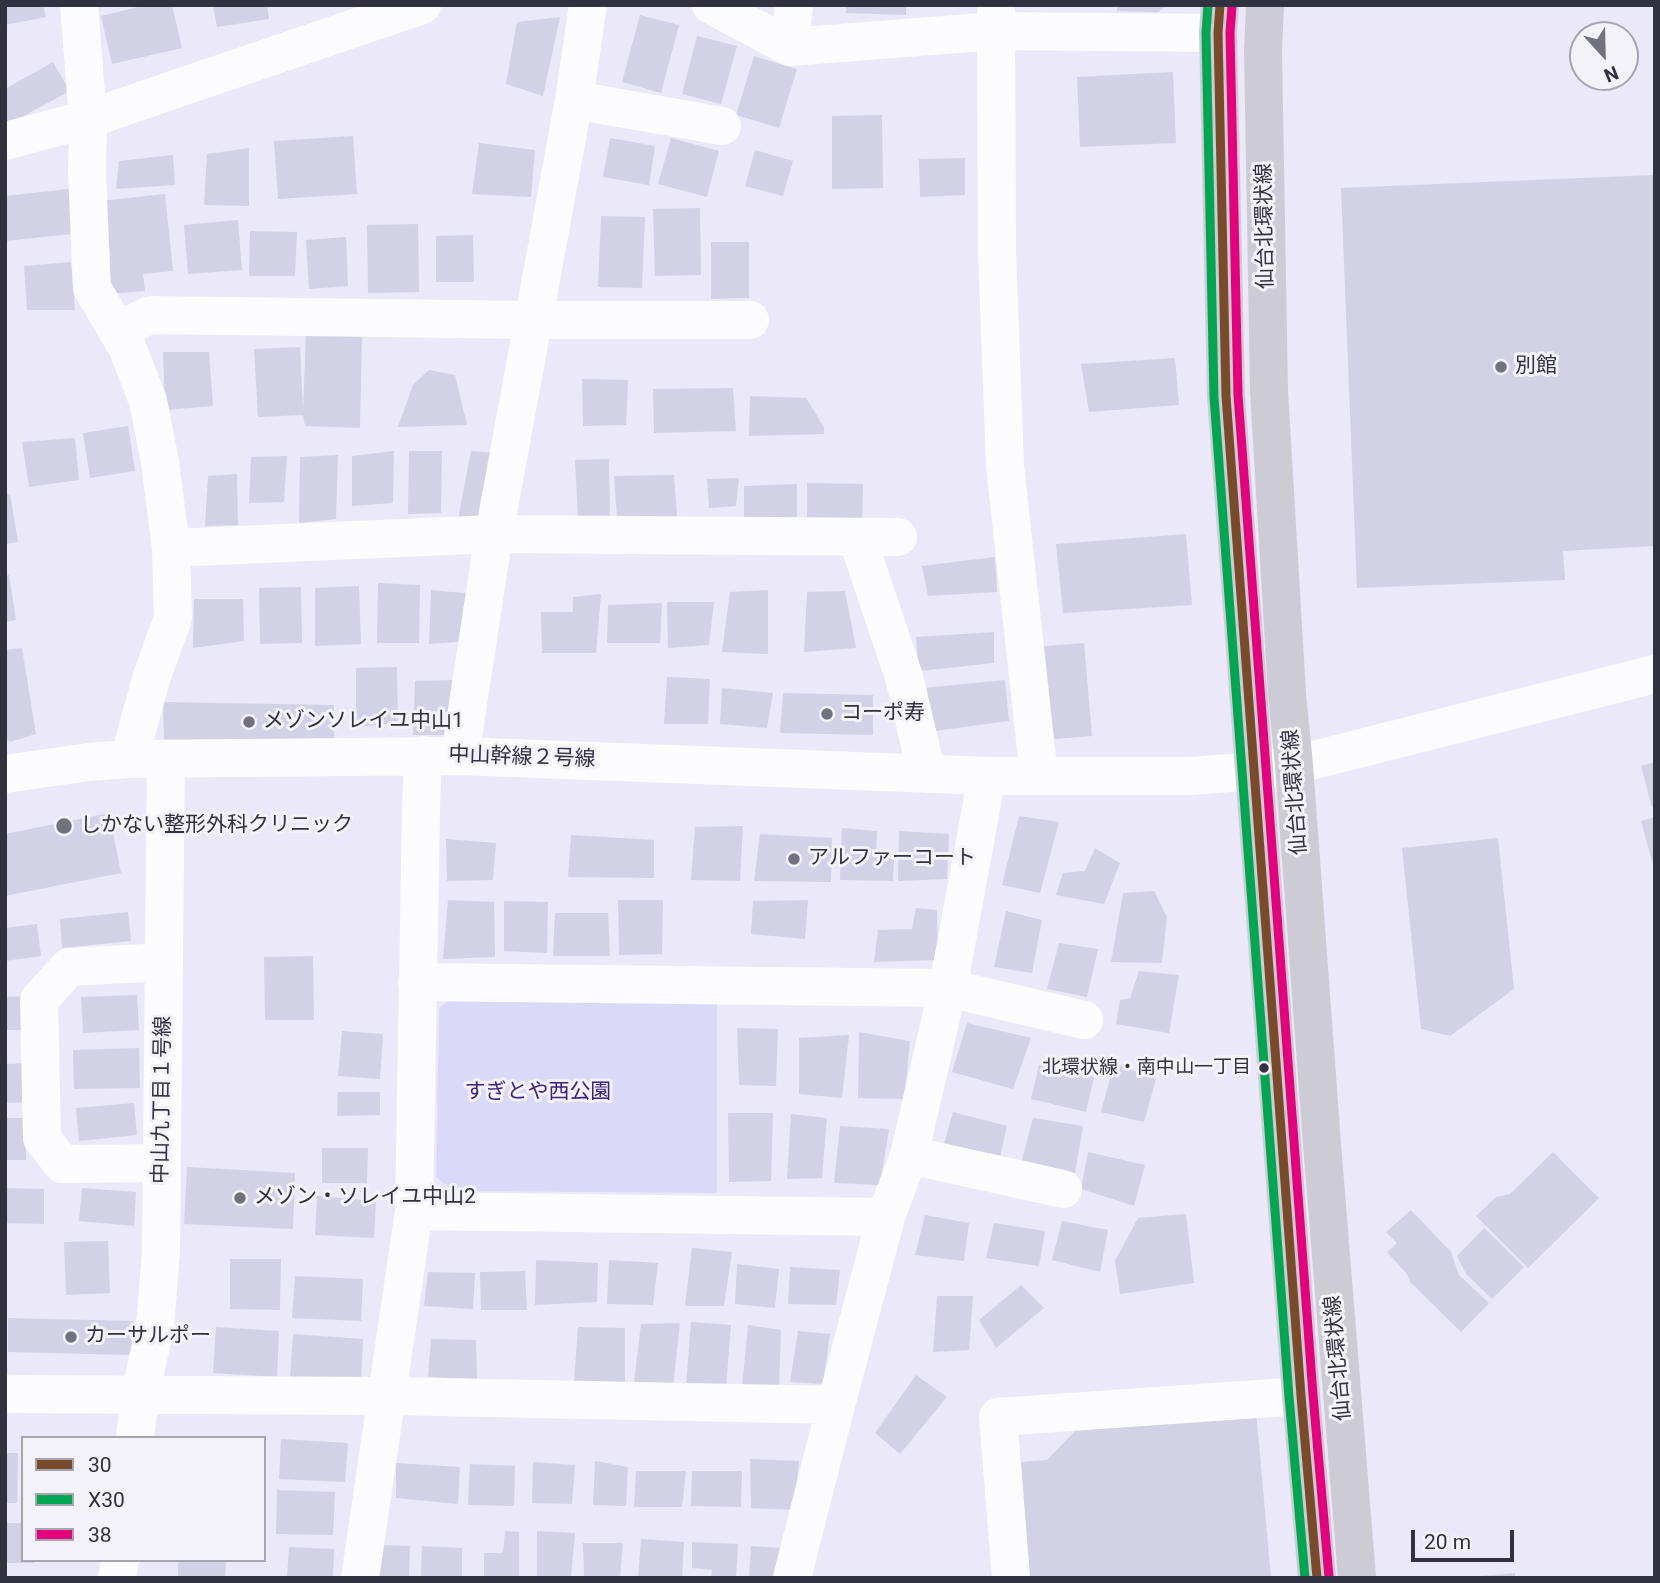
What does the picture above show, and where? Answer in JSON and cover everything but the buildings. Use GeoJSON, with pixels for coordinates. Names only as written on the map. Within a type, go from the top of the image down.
{"type":"FeatureCollection","features":[{"type":"Feature","properties":{"kind":"main road","name":"仙台北環状線"},"geometry":{"type":"LineString","coordinates":[[1265,5],[1263,51],[1269,391],[1287,694],[1357,1578]]}},
{"type":"Feature","properties":{"kind":"main road","name":"仙台北環状線"},"geometry":{"type":"LineString","coordinates":[[1219,19],[1226,396],[1317,1578]]}},
{"type":"Feature","properties":{"kind":"street"},"geometry":{"type":"LineString","coordinates":[[79,5],[88,119],[92,288],[127,347],[148,401],[160,461],[171,548],[173,618],[152,676],[129,759]]}},
{"type":"Feature","properties":{"kind":"street"},"geometry":{"type":"LineString","coordinates":[[5,141],[88,119],[422,5]]}},
{"type":"Feature","properties":{"kind":"street"},"geometry":{"type":"LineString","coordinates":[[360,1578],[414,1210],[417,982],[442,756],[494,534],[588,5]]}},
{"type":"Feature","properties":{"kind":"street"},"geometry":{"type":"LineString","coordinates":[[711,5],[790,47],[995,18],[1219,19]]}},
{"type":"Feature","properties":{"kind":"street"},"geometry":{"type":"LineString","coordinates":[[790,47],[794,5]]}},
{"type":"Feature","properties":{"kind":"street"},"geometry":{"type":"LineString","coordinates":[[995,18],[997,251],[1005,466],[1039,776]]}},
{"type":"Feature","properties":{"kind":"street"},"geometry":{"type":"LineString","coordinates":[[573,100],[722,126]]}},
{"type":"Feature","properties":{"kind":"street"},"geometry":{"type":"LineString","coordinates":[[117,331],[150,314],[532,320],[750,320]]}},
{"type":"Feature","properties":{"kind":"street"},"geometry":{"type":"LineString","coordinates":[[171,548],[494,534],[898,537]]}},
{"type":"Feature","properties":{"kind":"street"},"geometry":{"type":"LineString","coordinates":[[857,537],[904,677],[927,774]]}},
{"type":"Feature","properties":{"kind":"street","name":"中山幹線２号線"},"geometry":{"type":"LineString","coordinates":[[5,774],[129,759],[442,756],[987,776],[1190,776],[1294,765],[1655,674]]}},
{"type":"Feature","properties":{"kind":"street","name":"中山九丁目１号線"},"geometry":{"type":"LineString","coordinates":[[135,1436],[155,1327],[161,1251],[166,760]]}},
{"type":"Feature","properties":{"kind":"street"},"geometry":{"type":"LineString","coordinates":[[792,1578],[886,1217],[909,1155],[948,989],[987,776]]}},
{"type":"Feature","properties":{"kind":"street"},"geometry":{"type":"LineString","coordinates":[[162,1163],[62,1164],[42,1138],[40,1000],[69,967],[164,962]]}},
{"type":"Feature","properties":{"kind":"street"},"geometry":{"type":"LineString","coordinates":[[417,982],[948,989],[1084,1020]]}},
{"type":"Feature","properties":{"kind":"street"},"geometry":{"type":"LineString","coordinates":[[909,1155],[1063,1189]]}},
{"type":"Feature","properties":{"kind":"street"},"geometry":{"type":"LineString","coordinates":[[414,1210],[886,1217]]}},
{"type":"Feature","properties":{"kind":"street"},"geometry":{"type":"LineString","coordinates":[[5,1394],[388,1395],[836,1405]]}},
{"type":"Feature","properties":{"kind":"street"},"geometry":{"type":"LineString","coordinates":[[1011,1578],[998,1417],[1301,1396]]}},
{"type":"Feature","properties":{"kind":"green space","name":"すぎとや西公園"},"geometry":{"type":"Polygon","coordinates":[[[461,991],[717,1002],[717,1193],[454,1191],[436,1177],[439,1008],[461,991]]]}},
{"type":"Feature","properties":{"kind":"transit line","name":"X30"},"geometry":{"type":"LineString","coordinates":[[1208,5],[1206,33],[1214,397],[1305,1578]]}},
{"type":"Feature","properties":{"kind":"transit line","name":"30"},"geometry":{"type":"LineString","coordinates":[[1220,5],[1218,33],[1226,396],[1317,1578]]}},
{"type":"Feature","properties":{"kind":"transit line","name":"38"},"geometry":{"type":"LineString","coordinates":[[1232,6],[1230,33],[1238,395],[1329,1577]]}},
{"type":"Feature","properties":{"kind":"place","name":"別館"},"geometry":{"type":"Point","coordinates":[1501,367]}},
{"type":"Feature","properties":{"kind":"place","name":"コーポ寿"},"geometry":{"type":"Point","coordinates":[827,714]}},
{"type":"Feature","properties":{"kind":"place","name":"メゾンソレイユ中山1"},"geometry":{"type":"Point","coordinates":[249,722]}},
{"type":"Feature","properties":{"kind":"place","name":"しかない整形外科クリニック"},"geometry":{"type":"Point","coordinates":[64,826]}},
{"type":"Feature","properties":{"kind":"place","name":"アルファーコート"},"geometry":{"type":"Point","coordinates":[794,859]}},
{"type":"Feature","properties":{"kind":"place","name":"北環状線・南中山一丁目"},"geometry":{"type":"Point","coordinates":[1264,1068]}},
{"type":"Feature","properties":{"kind":"place","name":"メゾン・ソレイユ中山2"},"geometry":{"type":"Point","coordinates":[240,1198]}},
{"type":"Feature","properties":{"kind":"place","name":"カーサルポー"},"geometry":{"type":"Point","coordinates":[71,1337]}}]}
